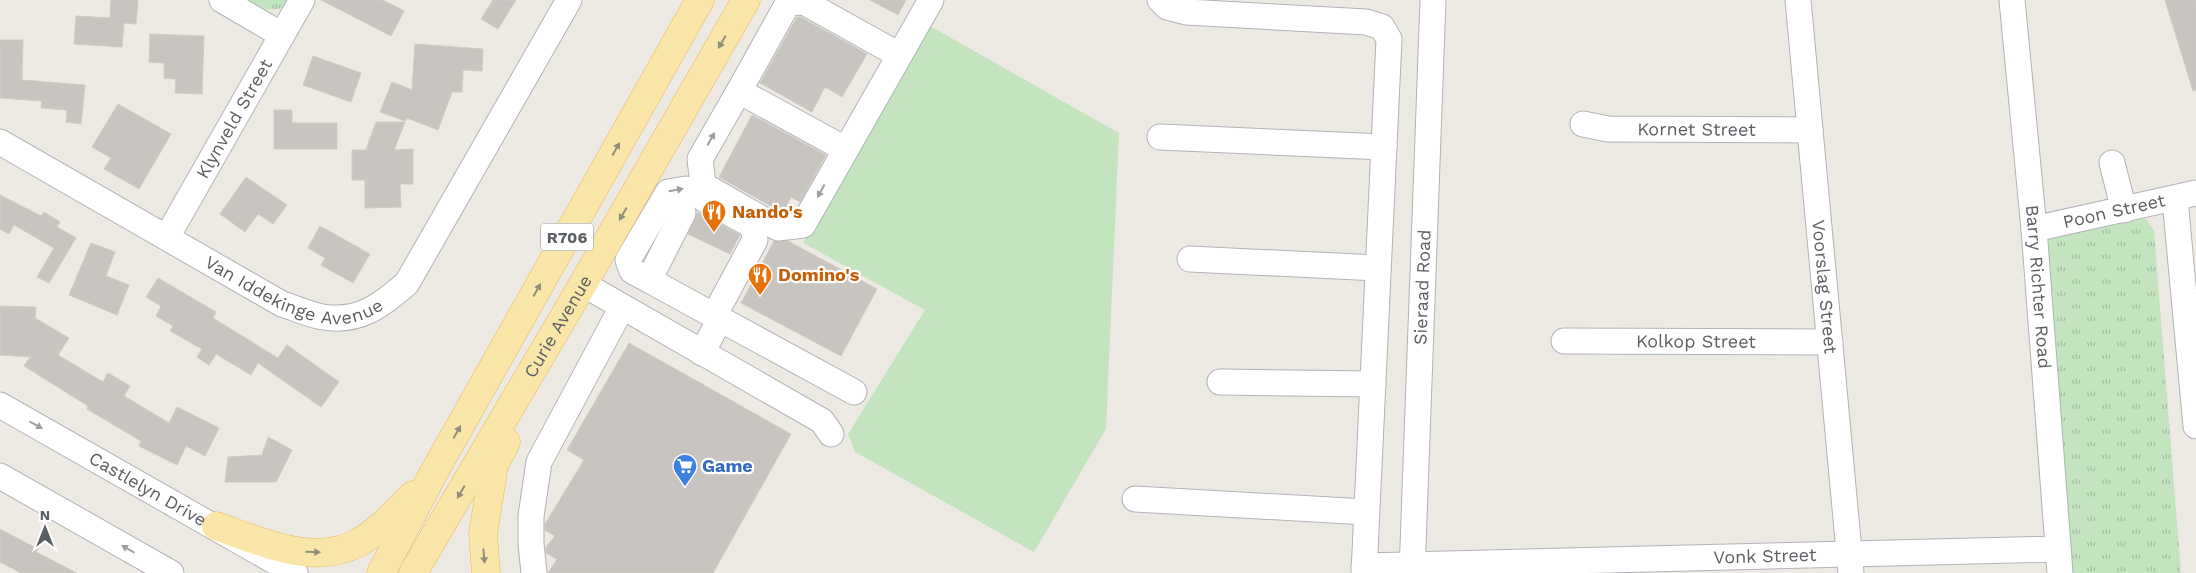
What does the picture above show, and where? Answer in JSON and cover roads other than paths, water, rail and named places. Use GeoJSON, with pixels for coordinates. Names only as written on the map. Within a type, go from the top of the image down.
{"type":"FeatureCollection","features":[{"type":"Feature","properties":{"kind":"main road","name":"Curie Avenue"},"geometry":{"type":"LineString","coordinates":[[381,573],[433,474],[700,0]]}},
{"type":"Feature","properties":{"kind":"main road","name":"Curie Avenue"},"geometry":{"type":"LineString","coordinates":[[413,573],[583,284],[746,0]]}},
{"type":"Feature","properties":{"kind":"main road"},"geometry":{"type":"LineString","coordinates":[[486,573],[483,534],[494,465],[567,326],[583,284]]}},
{"type":"Feature","properties":{"kind":"main road"},"geometry":{"type":"LineString","coordinates":[[216,526],[291,551],[328,552],[357,543],[386,522],[433,474]]}},
{"type":"Feature","properties":{"kind":"street"},"geometry":{"type":"LineString","coordinates":[[222,0],[282,35]]}},
{"type":"Feature","properties":{"kind":"street","name":"Klynveld Street"},"geometry":{"type":"LineString","coordinates":[[167,237],[302,0]]}},
{"type":"Feature","properties":{"kind":"street","name":"Van Iddekinge Avenue"},"geometry":{"type":"LineString","coordinates":[[0,142],[282,304],[323,317],[354,317],[380,306],[407,283],[569,0]]}},
{"type":"Feature","properties":{"kind":"street"},"geometry":{"type":"LineString","coordinates":[[828,0],[902,49]]}},
{"type":"Feature","properties":{"kind":"street"},"geometry":{"type":"LineString","coordinates":[[902,49],[804,2],[788,3],[700,159],[703,185],[778,228],[803,226],[845,148],[931,0]]}},
{"type":"Feature","properties":{"kind":"street"},"geometry":{"type":"LineString","coordinates":[[1160,0],[1168,7],[1186,12],[1366,22],[1382,27],[1387,31],[1389,38],[1364,569]]}},
{"type":"Feature","properties":{"kind":"street","name":"Sieraad Road"},"geometry":{"type":"LineString","coordinates":[[1412,569],[1433,0]]}},
{"type":"Feature","properties":{"kind":"street","name":"Voorslag Street"},"geometry":{"type":"LineString","coordinates":[[1798,0],[1850,564]]}},
{"type":"Feature","properties":{"kind":"street","name":"Barry Richter Road"},"geometry":{"type":"LineString","coordinates":[[2012,0],[2034,228],[2056,501],[2059,561]]}},
{"type":"Feature","properties":{"kind":"street"},"geometry":{"type":"LineString","coordinates":[[739,91],[845,148]]}},
{"type":"Feature","properties":{"kind":"street","name":"Kornet Street"},"geometry":{"type":"LineString","coordinates":[[1583,124],[1608,129],[1810,130]]}},
{"type":"Feature","properties":{"kind":"street"},"geometry":{"type":"LineString","coordinates":[[1160,137],[1384,147]]}},
{"type":"Feature","properties":{"kind":"street"},"geometry":{"type":"LineString","coordinates":[[2112,163],[2124,210]]}},
{"type":"Feature","properties":{"kind":"street"},"geometry":{"type":"LineString","coordinates":[[702,353],[717,317],[755,240],[753,226],[686,188],[668,192],[628,260],[632,271],[717,317],[854,392]]}},
{"type":"Feature","properties":{"kind":"street"},"geometry":{"type":"LineString","coordinates":[[2186,196],[2196,426]]}},
{"type":"Feature","properties":{"kind":"street","name":"Poon Street"},"geometry":{"type":"LineString","coordinates":[[2034,228],[2186,196]]}},
{"type":"Feature","properties":{"kind":"street"},"geometry":{"type":"LineString","coordinates":[[649,280],[683,213]]}},
{"type":"Feature","properties":{"kind":"street"},"geometry":{"type":"LineString","coordinates":[[1190,259],[1378,268]]}},
{"type":"Feature","properties":{"kind":"street"},"geometry":{"type":"LineString","coordinates":[[583,284],[622,308],[822,420],[831,434]]}},
{"type":"Feature","properties":{"kind":"street"},"geometry":{"type":"LineString","coordinates":[[534,573],[531,516],[539,462],[622,308]]}},
{"type":"Feature","properties":{"kind":"street","name":"Kolkop Street"},"geometry":{"type":"LineString","coordinates":[[1564,341],[1830,342]]}},
{"type":"Feature","properties":{"kind":"street"},"geometry":{"type":"LineString","coordinates":[[1220,382],[1373,384]]}},
{"type":"Feature","properties":{"kind":"street","name":"Castlelyn Drive"},"geometry":{"type":"LineString","coordinates":[[0,405],[296,573]]}},
{"type":"Feature","properties":{"kind":"street"},"geometry":{"type":"LineString","coordinates":[[0,476],[171,573]]}},
{"type":"Feature","properties":{"kind":"street"},"geometry":{"type":"LineString","coordinates":[[1134,500],[1366,512]]}},
{"type":"Feature","properties":{"kind":"street","name":"Vonk Street"},"geometry":{"type":"LineString","coordinates":[[1364,569],[2059,561]]}},
{"type":"Feature","properties":{"kind":"place","name":"Nando's"},"geometry":{"type":"Point","coordinates":[714,233]}},
{"type":"Feature","properties":{"kind":"place","name":"Domino's"},"geometry":{"type":"Point","coordinates":[760,296]}},
{"type":"Feature","properties":{"kind":"place","name":"Game"},"geometry":{"type":"Point","coordinates":[685,487]}}]}
